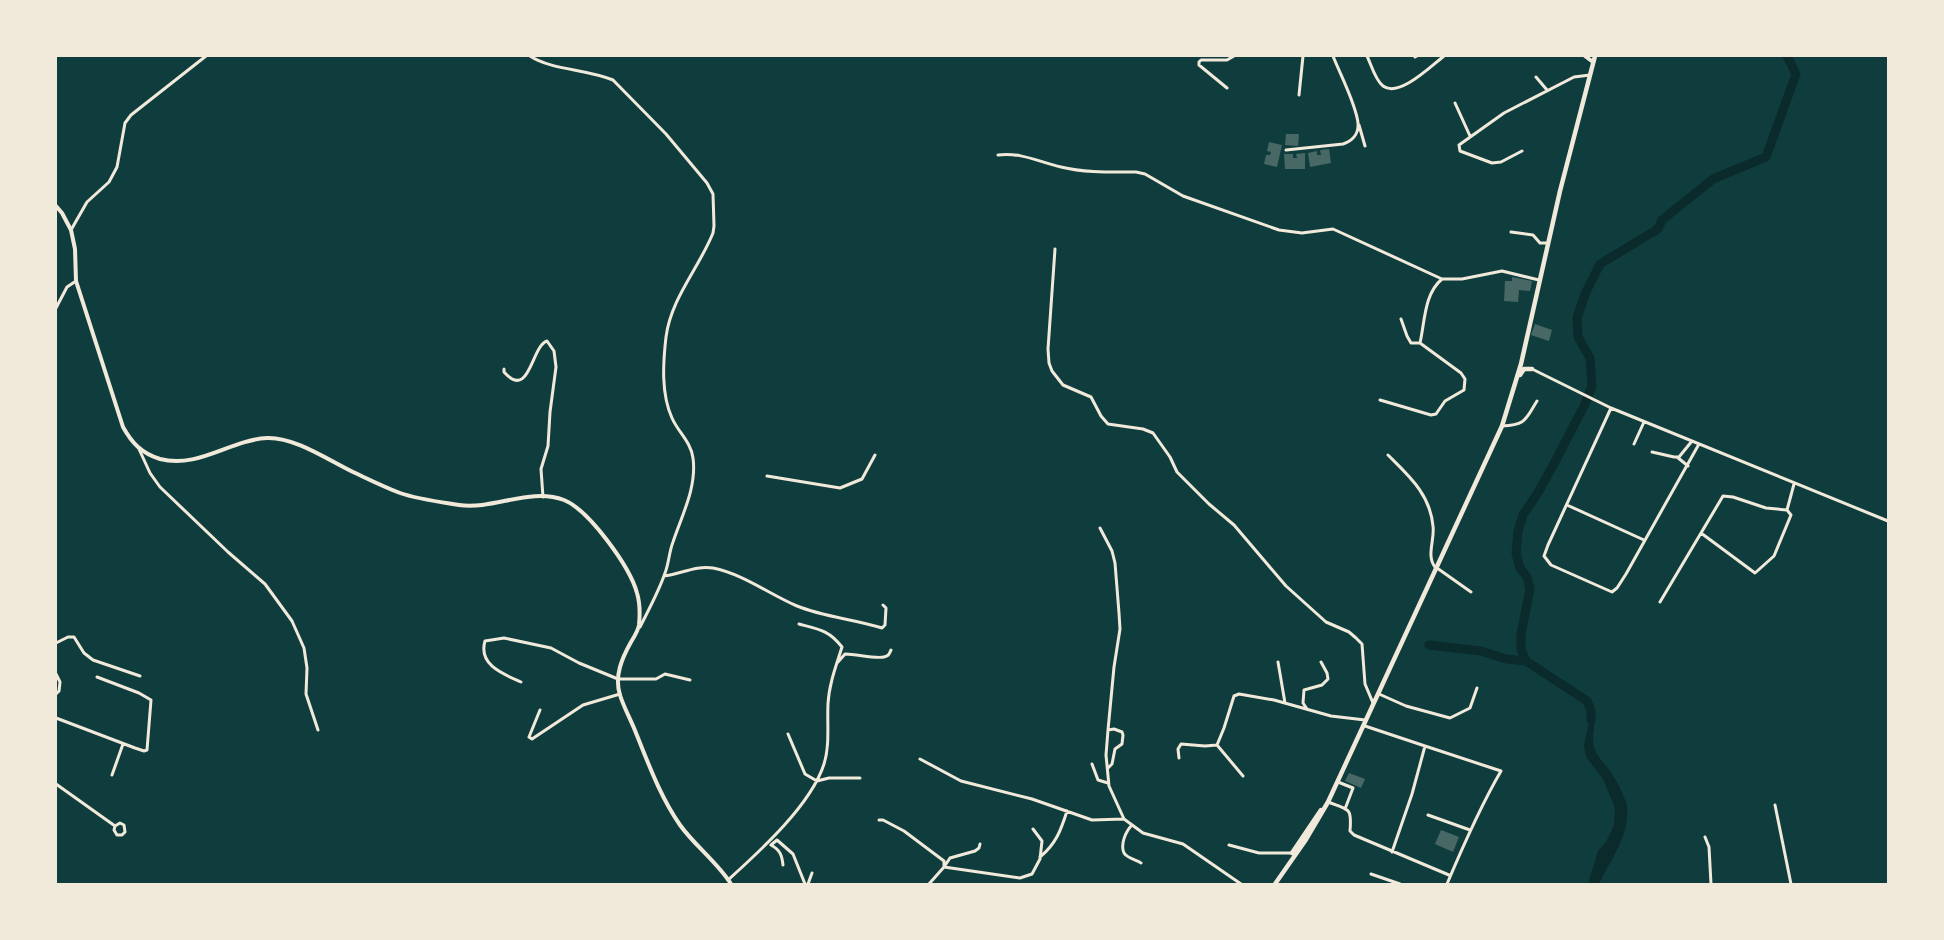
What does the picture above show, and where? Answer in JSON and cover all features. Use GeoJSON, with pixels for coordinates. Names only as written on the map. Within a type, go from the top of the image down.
{"type":"FeatureCollection","features":[{"type":"Feature","properties":{"kind":"highway"},"geometry":{"type":"LineString","coordinates":[[1514,391],[1595,56]]}},
{"type":"Feature","properties":{"kind":"highway"},"geometry":{"type":"LineString","coordinates":[[1273,885],[1326,802],[1379,694],[1436,568],[1504,413],[1537,295]]}},
{"type":"Feature","properties":{"kind":"highway"},"geometry":{"type":"LineString","coordinates":[[1525,347],[1525,363],[1532,369]]}},
{"type":"Feature","properties":{"kind":"highway"},"geometry":{"type":"LineString","coordinates":[[1273,885],[1305,841],[1328,802],[1502,426],[1522,370],[1532,369]]}},
{"type":"Feature","properties":{"kind":"street"},"geometry":{"type":"LineString","coordinates":[[71,230],[87,202],[109,182],[117,167],[125,123],[131,114],[206,56]]}},
{"type":"Feature","properties":{"kind":"street"},"geometry":{"type":"LineString","coordinates":[[530,56],[550,65],[598,74],[613,80],[689,160],[707,183],[712,194],[713,233],[680,295],[670,318],[666,336],[664,365],[666,398],[672,420],[691,449],[694,459],[688,502],[672,544],[664,576],[624,656],[618,679],[620,694],[665,802],[682,827],[730,882],[769,844],[802,804],[817,781],[824,764],[828,744],[829,688],[842,646],[823,630],[799,624]]}},
{"type":"Feature","properties":{"kind":"street"},"geometry":{"type":"LineString","coordinates":[[1227,88],[1199,65],[1199,62],[1201,60],[1227,60],[1234,56]]}},
{"type":"Feature","properties":{"kind":"street"},"geometry":{"type":"LineString","coordinates":[[1299,95],[1303,56]]}},
{"type":"Feature","properties":{"kind":"street"},"geometry":{"type":"LineString","coordinates":[[1333,56],[1365,146]]}},
{"type":"Feature","properties":{"kind":"street"},"geometry":{"type":"LineString","coordinates":[[1367,56],[1380,83],[1392,89],[1406,85],[1444,56]]}},
{"type":"Feature","properties":{"kind":"street"},"geometry":{"type":"LineString","coordinates":[[1585,56],[1593,62]]}},
{"type":"Feature","properties":{"kind":"street"},"geometry":{"type":"LineString","coordinates":[[1522,151],[1501,162],[1492,163],[1460,151],[1459,145],[1504,113],[1547,90],[1580,75],[1590,75]]}},
{"type":"Feature","properties":{"kind":"street"},"geometry":{"type":"LineString","coordinates":[[1536,76],[1547,90]]}},
{"type":"Feature","properties":{"kind":"street"},"geometry":{"type":"LineString","coordinates":[[1455,104],[1470,136]]}},
{"type":"Feature","properties":{"kind":"street"},"geometry":{"type":"LineString","coordinates":[[1286,150],[1333,146],[1350,142],[1355,136],[1358,122]]}},
{"type":"Feature","properties":{"kind":"street"},"geometry":{"type":"LineString","coordinates":[[998,155],[1010,153],[1022,155],[1060,167],[1081,170],[1145,174],[1183,196],[1279,230],[1302,232],[1333,229],[1442,279],[1462,279],[1502,271],[1539,280]]}},
{"type":"Feature","properties":{"kind":"street"},"geometry":{"type":"LineString","coordinates":[[56,206],[71,230],[75,249],[76,281],[123,427],[139,449],[150,473],[160,486],[265,585],[291,621],[304,648],[307,668],[306,694],[318,730]]}},
{"type":"Feature","properties":{"kind":"street"},"geometry":{"type":"LineString","coordinates":[[1511,232],[1533,235],[1540,243],[1548,243]]}},
{"type":"Feature","properties":{"kind":"street"},"geometry":{"type":"LineString","coordinates":[[1055,249],[1048,350],[1052,371],[1063,386],[1091,396],[1101,416],[1108,424],[1143,429],[1153,433],[1170,457],[1177,472],[1234,525],[1286,586],[1326,622],[1349,632],[1362,644],[1365,684],[1373,703]]}},
{"type":"Feature","properties":{"kind":"street"},"geometry":{"type":"LineString","coordinates":[[1420,343],[1426,308],[1433,286],[1442,279]]}},
{"type":"Feature","properties":{"kind":"street"},"geometry":{"type":"LineString","coordinates":[[56,308],[67,287],[76,281]]}},
{"type":"Feature","properties":{"kind":"street"},"geometry":{"type":"LineString","coordinates":[[1380,400],[1431,415],[1436,414],[1445,401],[1464,390],[1465,379],[1461,373],[1420,343],[1412,343],[1401,319]]}},
{"type":"Feature","properties":{"kind":"street"},"geometry":{"type":"LineString","coordinates":[[504,369],[509,379],[523,379],[529,372],[543,342],[547,341],[554,351],[556,367],[548,446],[541,469],[543,497]]}},
{"type":"Feature","properties":{"kind":"street"},"geometry":{"type":"LineString","coordinates":[[1532,369],[1611,408],[1888,522]]}},
{"type":"Feature","properties":{"kind":"street"},"geometry":{"type":"LineString","coordinates":[[1502,426],[1523,423],[1537,401]]}},
{"type":"Feature","properties":{"kind":"street"},"geometry":{"type":"LineString","coordinates":[[1611,408],[1544,556],[1551,565],[1612,592],[1626,574],[1699,444]]}},
{"type":"Feature","properties":{"kind":"street"},"geometry":{"type":"LineString","coordinates":[[1634,444],[1644,422]]}},
{"type":"Feature","properties":{"kind":"street"},"geometry":{"type":"LineString","coordinates":[[139,449],[171,462],[192,460],[269,438],[287,441],[399,492],[461,506],[476,506],[525,497],[562,499],[575,505],[600,532],[632,579],[640,604],[639,628]]}},
{"type":"Feature","properties":{"kind":"street"},"geometry":{"type":"LineString","coordinates":[[1677,457],[1688,449],[1692,441]]}},
{"type":"Feature","properties":{"kind":"street"},"geometry":{"type":"LineString","coordinates":[[1652,452],[1677,457],[1688,466]]}},
{"type":"Feature","properties":{"kind":"street"},"geometry":{"type":"LineString","coordinates":[[767,476],[840,488],[862,479],[875,455]]}},
{"type":"Feature","properties":{"kind":"street"},"geometry":{"type":"LineString","coordinates":[[1388,455],[1416,482],[1426,499],[1433,525],[1431,559],[1436,568],[1471,592]]}},
{"type":"Feature","properties":{"kind":"street"},"geometry":{"type":"LineString","coordinates":[[1787,510],[1794,484]]}},
{"type":"Feature","properties":{"kind":"street"},"geometry":{"type":"LineString","coordinates":[[1660,602],[1701,533],[1723,496],[1766,508],[1787,510],[1791,515],[1774,556],[1755,573],[1701,533]]}},
{"type":"Feature","properties":{"kind":"street"},"geometry":{"type":"LineString","coordinates":[[1567,505],[1644,540]]}},
{"type":"Feature","properties":{"kind":"street"},"geometry":{"type":"LineString","coordinates":[[1100,528],[1112,551],[1115,563],[1120,629],[1106,755],[1109,783],[1124,819],[1143,833],[1183,844],[1241,885]]}},
{"type":"Feature","properties":{"kind":"street"},"geometry":{"type":"LineString","coordinates":[[664,576],[697,568],[712,568],[731,573],[807,609],[882,628],[886,617],[886,608],[883,605]]}},
{"type":"Feature","properties":{"kind":"street"},"geometry":{"type":"LineString","coordinates":[[56,643],[68,637],[74,637],[84,653],[93,660],[140,676]]}},
{"type":"Feature","properties":{"kind":"street"},"geometry":{"type":"LineString","coordinates":[[521,682],[502,674],[489,663],[483,652],[485,641],[504,638],[556,650],[579,663],[618,679],[656,679],[665,674],[690,680]]}},
{"type":"Feature","properties":{"kind":"street"},"geometry":{"type":"LineString","coordinates":[[835,666],[845,654],[885,657],[890,654],[891,650]]}},
{"type":"Feature","properties":{"kind":"street"},"geometry":{"type":"LineString","coordinates":[[1278,662],[1285,703]]}},
{"type":"Feature","properties":{"kind":"street"},"geometry":{"type":"LineString","coordinates":[[1308,710],[1303,703],[1304,690],[1322,685],[1328,679],[1328,673],[1321,662]]}},
{"type":"Feature","properties":{"kind":"street"},"geometry":{"type":"LineString","coordinates":[[56,674],[60,682],[59,691],[56,694]]}},
{"type":"Feature","properties":{"kind":"street"},"geometry":{"type":"LineString","coordinates":[[56,718],[123,744],[147,750],[151,700],[97,677]]}},
{"type":"Feature","properties":{"kind":"street"},"geometry":{"type":"LineString","coordinates":[[1379,694],[1406,706],[1450,718],[1470,708],[1477,687]]}},
{"type":"Feature","properties":{"kind":"street"},"geometry":{"type":"LineString","coordinates":[[540,710],[530,739],[585,704],[620,694]]}},
{"type":"Feature","properties":{"kind":"street"},"geometry":{"type":"LineString","coordinates":[[1217,745],[1234,696],[1239,694],[1365,723],[1425,746],[1502,771],[1470,830],[1449,875],[1447,885]]}},
{"type":"Feature","properties":{"kind":"street"},"geometry":{"type":"LineString","coordinates":[[1108,730],[1119,730],[1123,735],[1122,744],[1115,749],[1112,764],[1108,768]]}},
{"type":"Feature","properties":{"kind":"street"},"geometry":{"type":"LineString","coordinates":[[788,734],[805,774],[817,781],[829,778],[860,778]]}},
{"type":"Feature","properties":{"kind":"street"},"geometry":{"type":"LineString","coordinates":[[112,775],[123,744]]}},
{"type":"Feature","properties":{"kind":"street"},"geometry":{"type":"LineString","coordinates":[[1179,758],[1178,749],[1181,744],[1217,745]]}},
{"type":"Feature","properties":{"kind":"street"},"geometry":{"type":"LineString","coordinates":[[1217,745],[1244,776]]}},
{"type":"Feature","properties":{"kind":"street"},"geometry":{"type":"LineString","coordinates":[[1392,852],[1412,794],[1425,746]]}},
{"type":"Feature","properties":{"kind":"street"},"geometry":{"type":"LineString","coordinates":[[920,759],[961,781],[1032,799],[1092,820],[1124,819]]}},
{"type":"Feature","properties":{"kind":"street"},"geometry":{"type":"LineString","coordinates":[[1092,764],[1098,780],[1109,783]]}},
{"type":"Feature","properties":{"kind":"street"},"geometry":{"type":"LineString","coordinates":[[1338,782],[1353,788],[1345,809]]}},
{"type":"Feature","properties":{"kind":"street"},"geometry":{"type":"LineString","coordinates":[[56,784],[115,826]]}},
{"type":"Feature","properties":{"kind":"street"},"geometry":{"type":"LineString","coordinates":[[1328,802],[1345,809],[1352,816],[1350,831],[1352,833],[1449,875]]}},
{"type":"Feature","properties":{"kind":"street"},"geometry":{"type":"LineString","coordinates":[[1775,805],[1791,885]]}},
{"type":"Feature","properties":{"kind":"street"},"geometry":{"type":"LineString","coordinates":[[1040,856],[1051,848],[1060,834],[1067,812]]}},
{"type":"Feature","properties":{"kind":"street"},"geometry":{"type":"LineString","coordinates":[[1428,815],[1470,830]]}},
{"type":"Feature","properties":{"kind":"street"},"geometry":{"type":"LineString","coordinates":[[879,820],[904,831],[944,861],[944,867]]}},
{"type":"Feature","properties":{"kind":"street"},"geometry":{"type":"LineString","coordinates":[[122,824],[126,827],[126,832],[117,835],[114,830],[115,826],[122,824]]}},
{"type":"Feature","properties":{"kind":"street"},"geometry":{"type":"LineString","coordinates":[[1132,825],[1125,835],[1124,851],[1126,855],[1141,863]]}},
{"type":"Feature","properties":{"kind":"street"},"geometry":{"type":"LineString","coordinates":[[944,867],[1020,878],[1032,874],[1040,856],[1042,842],[1033,829]]}},
{"type":"Feature","properties":{"kind":"street"},"geometry":{"type":"LineString","coordinates":[[1706,837],[1709,846],[1711,885]]}},
{"type":"Feature","properties":{"kind":"street"},"geometry":{"type":"LineString","coordinates":[[769,844],[777,840],[794,854],[807,885]]}},
{"type":"Feature","properties":{"kind":"street"},"geometry":{"type":"LineString","coordinates":[[769,844],[777,848],[782,855],[783,865]]}},
{"type":"Feature","properties":{"kind":"street"},"geometry":{"type":"LineString","coordinates":[[929,885],[950,858],[975,851],[980,844]]}},
{"type":"Feature","properties":{"kind":"street"},"geometry":{"type":"LineString","coordinates":[[1229,845],[1259,853],[1293,853]]}},
{"type":"Feature","properties":{"kind":"street"},"geometry":{"type":"LineString","coordinates":[[807,885],[812,873]]}},
{"type":"Feature","properties":{"kind":"street"},"geometry":{"type":"LineString","coordinates":[[1371,874],[1400,885]]}},
{"type":"Feature","properties":{"kind":"water"},"geometry":{"type":"Polygon","coordinates":[[[1591,710],[1594,720],[1593,745],[1619,786],[1626,802],[1627,813],[1623,834],[1599,884],[1588,884],[1598,851],[1606,842],[1614,825],[1615,808],[1603,779],[1586,757],[1584,746],[1591,710]]]}},
{"type":"Feature","properties":{"kind":"building"},"geometry":{"type":"Polygon","coordinates":[[[1286,134],[1299,134],[1298,146],[1285,145],[1286,134]]]}},
{"type":"Feature","properties":{"kind":"building"},"geometry":{"type":"Polygon","coordinates":[[[1269,142],[1282,145],[1277,167],[1264,164],[1266,155],[1270,155],[1271,152],[1267,151],[1269,142]]]}},
{"type":"Feature","properties":{"kind":"building"},"geometry":{"type":"Polygon","coordinates":[[[1329,149],[1331,163],[1310,167],[1308,153],[1317,151],[1317,155],[1321,155],[1320,150],[1329,149]]]}},
{"type":"Feature","properties":{"kind":"building"},"geometry":{"type":"Polygon","coordinates":[[[1305,153],[1305,169],[1285,169],[1284,154],[1293,154],[1293,158],[1297,158],[1296,154],[1305,153]]]}},
{"type":"Feature","properties":{"kind":"building"},"geometry":{"type":"Polygon","coordinates":[[[1512,277],[1532,281],[1530,291],[1519,290],[1518,302],[1504,301],[1505,281],[1512,281],[1512,277]]]}},
{"type":"Feature","properties":{"kind":"building"},"geometry":{"type":"Polygon","coordinates":[[[1535,324],[1552,330],[1549,341],[1531,335],[1535,324]]]}},
{"type":"Feature","properties":{"kind":"building"},"geometry":{"type":"Polygon","coordinates":[[[1349,773],[1365,779],[1361,788],[1345,781],[1349,773]]]}},
{"type":"Feature","properties":{"kind":"building"},"geometry":{"type":"Polygon","coordinates":[[[1441,830],[1459,837],[1453,852],[1435,844],[1441,830]]]}},
{"type":"Feature","properties":{"kind":"waterway"},"geometry":{"type":"LineString","coordinates":[[1591,720],[1591,710],[1587,701],[1526,661],[1521,649],[1521,634],[1530,589],[1516,553],[1518,531],[1523,515],[1557,458],[1592,386],[1590,358],[1578,337],[1577,318],[1585,294],[1600,264],[1658,229],[1662,220],[1713,179],[1766,157],[1796,74],[1787,56]]}},
{"type":"Feature","properties":{"kind":"waterway"},"geometry":{"type":"LineString","coordinates":[[1429,645],[1481,651],[1506,659],[1526,661]]}}]}
